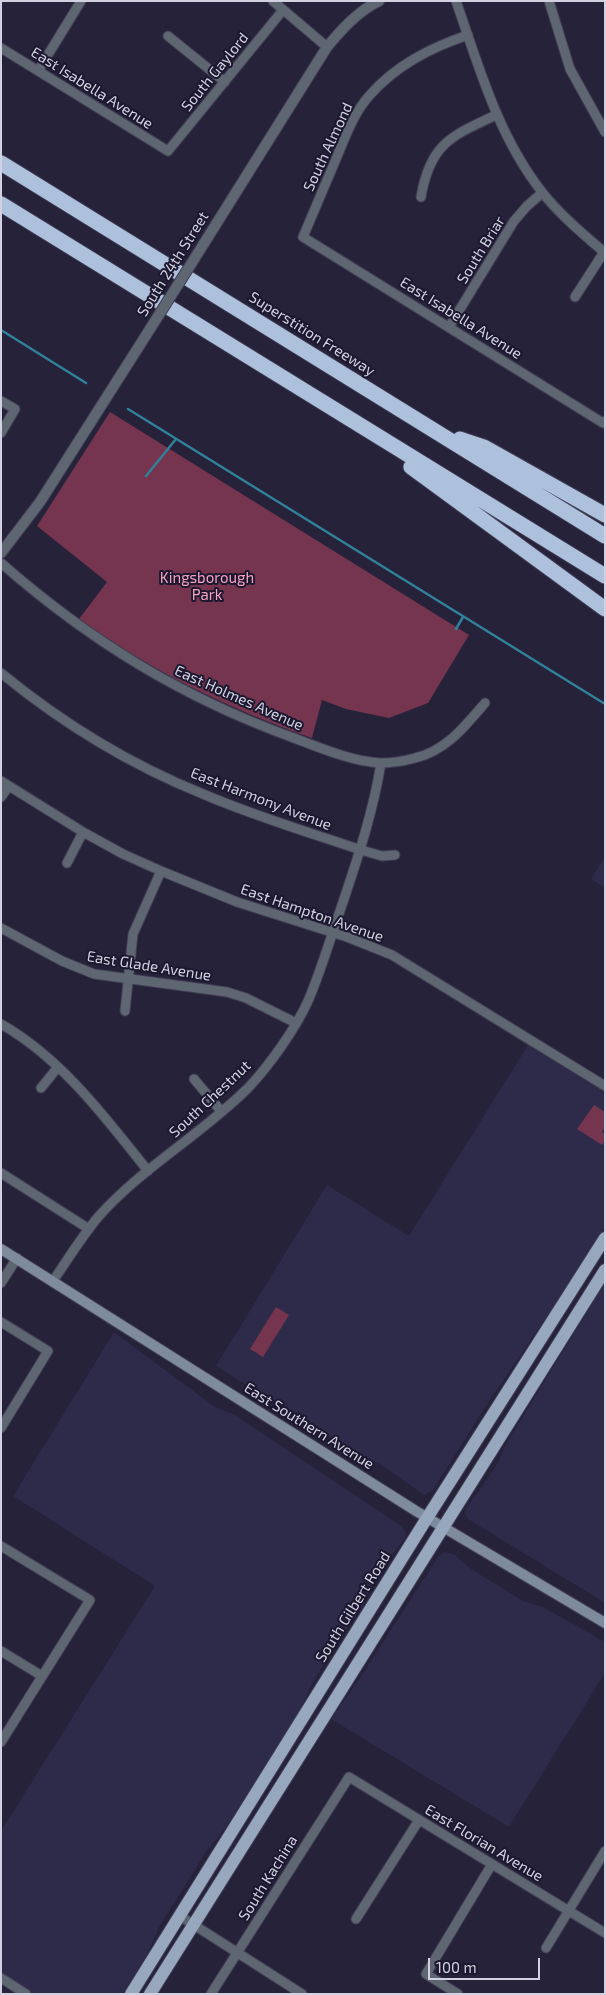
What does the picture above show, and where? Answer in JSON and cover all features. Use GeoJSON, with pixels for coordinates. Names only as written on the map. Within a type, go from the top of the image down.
{"type":"FeatureCollection","features":[{"type":"Feature","properties":{"kind":"highway","name":"Superstition Freeway"},"geometry":{"type":"LineString","coordinates":[[1,163],[605,536]]}},
{"type":"Feature","properties":{"kind":"highway"},"geometry":{"type":"LineString","coordinates":[[1,204],[605,576]]}},
{"type":"Feature","properties":{"kind":"highway"},"geometry":{"type":"LineString","coordinates":[[321,401],[605,609]]}},
{"type":"Feature","properties":{"kind":"highway"},"geometry":{"type":"LineString","coordinates":[[435,430],[484,447],[605,515]]}},
{"type":"Feature","properties":{"kind":"main road","name":"South Gilbert Road"},"geometry":{"type":"LineString","coordinates":[[131,1994],[427,1518],[605,1238]]}},
{"type":"Feature","properties":{"kind":"main road","name":"East Southern Avenue"},"geometry":{"type":"LineString","coordinates":[[1,1248],[427,1518],[605,1623]]}},
{"type":"Feature","properties":{"kind":"main road"},"geometry":{"type":"LineString","coordinates":[[150,1994],[605,1270]]}},
{"type":"Feature","properties":{"kind":"main road"},"geometry":{"type":"LineString","coordinates":[[313,1701],[330,1707]]}},
{"type":"Feature","properties":{"kind":"street"},"geometry":{"type":"LineString","coordinates":[[38,70],[81,1]]}},
{"type":"Feature","properties":{"kind":"street"},"geometry":{"type":"LineString","coordinates":[[273,1],[326,47]]}},
{"type":"Feature","properties":{"kind":"street","name":"South 24th Street"},"geometry":{"type":"LineString","coordinates":[[1,553],[40,502],[326,47],[344,27],[367,7],[379,1]]}},
{"type":"Feature","properties":{"kind":"street"},"geometry":{"type":"LineString","coordinates":[[456,1],[496,115],[518,158],[542,193],[604,252],[575,297]]}},
{"type":"Feature","properties":{"kind":"street"},"geometry":{"type":"LineString","coordinates":[[549,1],[570,69],[605,132]]}},
{"type":"Feature","properties":{"kind":"street","name":"South Gaylord"},"geometry":{"type":"LineString","coordinates":[[168,151],[283,10]]}},
{"type":"Feature","properties":{"kind":"street","name":"South Almond"},"geometry":{"type":"LineString","coordinates":[[303,237],[352,122],[368,97],[387,77],[415,57],[444,43],[468,35]]}},
{"type":"Feature","properties":{"kind":"street"},"geometry":{"type":"LineString","coordinates":[[168,36],[225,82]]}},
{"type":"Feature","properties":{"kind":"street","name":"East Isabella Avenue"},"geometry":{"type":"LineString","coordinates":[[1,48],[168,151]]}},
{"type":"Feature","properties":{"kind":"street"},"geometry":{"type":"LineString","coordinates":[[420,197],[424,176],[433,157],[445,142],[462,131],[496,115]]}},
{"type":"Feature","properties":{"kind":"street","name":"South Briar"},"geometry":{"type":"LineString","coordinates":[[449,327],[514,221],[542,193]]}},
{"type":"Feature","properties":{"kind":"street","name":"East Isabella Avenue"},"geometry":{"type":"LineString","coordinates":[[303,237],[604,422]]}},
{"type":"Feature","properties":{"kind":"street"},"geometry":{"type":"LineString","coordinates":[[1,401],[15,409],[1,433]]}},
{"type":"Feature","properties":{"kind":"street","name":"East Holmes Avenue"},"geometry":{"type":"LineString","coordinates":[[1,563],[89,633],[145,670],[181,690],[281,734],[339,753],[381,763]]}},
{"type":"Feature","properties":{"kind":"street","name":"East Harmony Avenue"},"geometry":{"type":"LineString","coordinates":[[1,673],[35,700],[68,722],[142,765],[202,794],[360,850],[382,856],[395,855]]}},
{"type":"Feature","properties":{"kind":"street"},"geometry":{"type":"LineString","coordinates":[[381,763],[417,758],[449,742],[461,732],[484,703]]}},
{"type":"Feature","properties":{"kind":"street","name":"South Chestnut"},"geometry":{"type":"LineString","coordinates":[[53,1281],[89,1229],[108,1207],[248,1087],[268,1064],[296,1023],[317,977],[360,850],[372,810],[381,763]]}},
{"type":"Feature","properties":{"kind":"street"},"geometry":{"type":"LineString","coordinates":[[1,797],[5,784]]}},
{"type":"Feature","properties":{"kind":"street","name":"East Hampton Avenue"},"geometry":{"type":"LineString","coordinates":[[5,784],[83,832],[123,854],[161,871],[236,902],[332,932],[378,949],[409,964],[605,1086]]}},
{"type":"Feature","properties":{"kind":"street"},"geometry":{"type":"LineString","coordinates":[[67,863],[83,832]]}},
{"type":"Feature","properties":{"kind":"street"},"geometry":{"type":"LineString","coordinates":[[125,1011],[133,934],[161,871]]}},
{"type":"Feature","properties":{"kind":"street","name":"East Glade Avenue"},"geometry":{"type":"LineString","coordinates":[[1,928],[78,969],[94,974],[227,992],[255,1002],[296,1023]]}},
{"type":"Feature","properties":{"kind":"street"},"geometry":{"type":"LineString","coordinates":[[1,1024],[23,1038],[58,1067],[94,1104],[148,1171]]}},
{"type":"Feature","properties":{"kind":"street"},"geometry":{"type":"LineString","coordinates":[[41,1088],[58,1067]]}},
{"type":"Feature","properties":{"kind":"street"},"geometry":{"type":"LineString","coordinates":[[194,1079],[221,1111]]}},
{"type":"Feature","properties":{"kind":"street"},"geometry":{"type":"LineString","coordinates":[[1,1173],[89,1229]]}},
{"type":"Feature","properties":{"kind":"street"},"geometry":{"type":"LineString","coordinates":[[1,1283],[17,1258]]}},
{"type":"Feature","properties":{"kind":"street"},"geometry":{"type":"LineString","coordinates":[[1,1322],[48,1351],[1,1428]]}},
{"type":"Feature","properties":{"kind":"street"},"geometry":{"type":"LineString","coordinates":[[1,1546],[90,1600],[1,1742]]}},
{"type":"Feature","properties":{"kind":"street"},"geometry":{"type":"LineString","coordinates":[[1,1650],[42,1676]]}},
{"type":"Feature","properties":{"kind":"street","name":"East Florian Avenue"},"geometry":{"type":"LineString","coordinates":[[349,1777],[605,1933]]}},
{"type":"Feature","properties":{"kind":"street","name":"South Kachina"},"geometry":{"type":"LineString","coordinates":[[211,1994],[349,1777]]}},
{"type":"Feature","properties":{"kind":"street"},"geometry":{"type":"LineString","coordinates":[[356,1919],[418,1820]]}},
{"type":"Feature","properties":{"kind":"street"},"geometry":{"type":"LineString","coordinates":[[546,1948],[605,1850]]}},
{"type":"Feature","properties":{"kind":"street"},"geometry":{"type":"LineString","coordinates":[[458,1994],[426,1974],[492,1864]]}},
{"type":"Feature","properties":{"kind":"street"},"geometry":{"type":"LineString","coordinates":[[180,1916],[302,1994]]}},
{"type":"Feature","properties":{"kind":"street"},"geometry":{"type":"LineString","coordinates":[[1,1978],[26,1994]]}},
{"type":"Feature","properties":{"kind":"shaded area"},"geometry":{"type":"Polygon","coordinates":[[[605,857],[605,888],[591,879],[605,857]]]}},
{"type":"Feature","properties":{"kind":"shaded area"},"geometry":{"type":"Polygon","coordinates":[[[528,1045],[605,1093],[605,1226],[564,1291],[482,1412],[433,1490],[424,1495],[380,1464],[362,1457],[216,1366],[327,1185],[409,1236],[528,1045]]]}},
{"type":"Feature","properties":{"kind":"shaded area"},"geometry":{"type":"Polygon","coordinates":[[[605,1283],[605,1603],[468,1519],[465,1513],[466,1507],[499,1461],[504,1447],[605,1283]]]}},
{"type":"Feature","properties":{"kind":"shaded area"},"geometry":{"type":"Polygon","coordinates":[[[114,1332],[215,1407],[235,1415],[400,1525],[405,1530],[406,1537],[389,1558],[371,1587],[364,1604],[334,1647],[311,1686],[300,1710],[230,1822],[206,1852],[159,1927],[148,1953],[122,1994],[35,1994],[1,1973],[1,1831],[155,1586],[13,1496],[114,1332]]]}},
{"type":"Feature","properties":{"kind":"shaded area"},"geometry":{"type":"Polygon","coordinates":[[[444,1552],[454,1554],[471,1569],[525,1602],[543,1607],[605,1642],[605,1673],[509,1827],[331,1719],[360,1678],[438,1557],[444,1552]]]}},
{"type":"Feature","properties":{"kind":"green space","name":"Kingsborough Park"},"geometry":{"type":"Polygon","coordinates":[[[110,412],[469,635],[428,703],[389,718],[346,709],[322,700],[312,738],[281,727],[191,687],[106,638],[79,619],[107,582],[37,526],[110,412]]]}},
{"type":"Feature","properties":{"kind":"green space"},"geometry":{"type":"Polygon","coordinates":[[[594,1105],[605,1112],[605,1127],[602,1132],[605,1134],[605,1141],[602,1145],[577,1129],[594,1105]]]}},
{"type":"Feature","properties":{"kind":"green space"},"geometry":{"type":"Polygon","coordinates":[[[276,1307],[289,1315],[263,1357],[250,1349],[276,1307]]]}},
{"type":"Feature","properties":{"kind":"waterway"},"geometry":{"type":"LineString","coordinates":[[1,330],[86,383]]}},
{"type":"Feature","properties":{"kind":"waterway"},"geometry":{"type":"LineString","coordinates":[[128,409],[605,704]]}},
{"type":"Feature","properties":{"kind":"waterway"},"geometry":{"type":"LineString","coordinates":[[146,476],[176,439]]}},
{"type":"Feature","properties":{"kind":"waterway"},"geometry":{"type":"LineString","coordinates":[[456,629],[463,617]]}}]}
